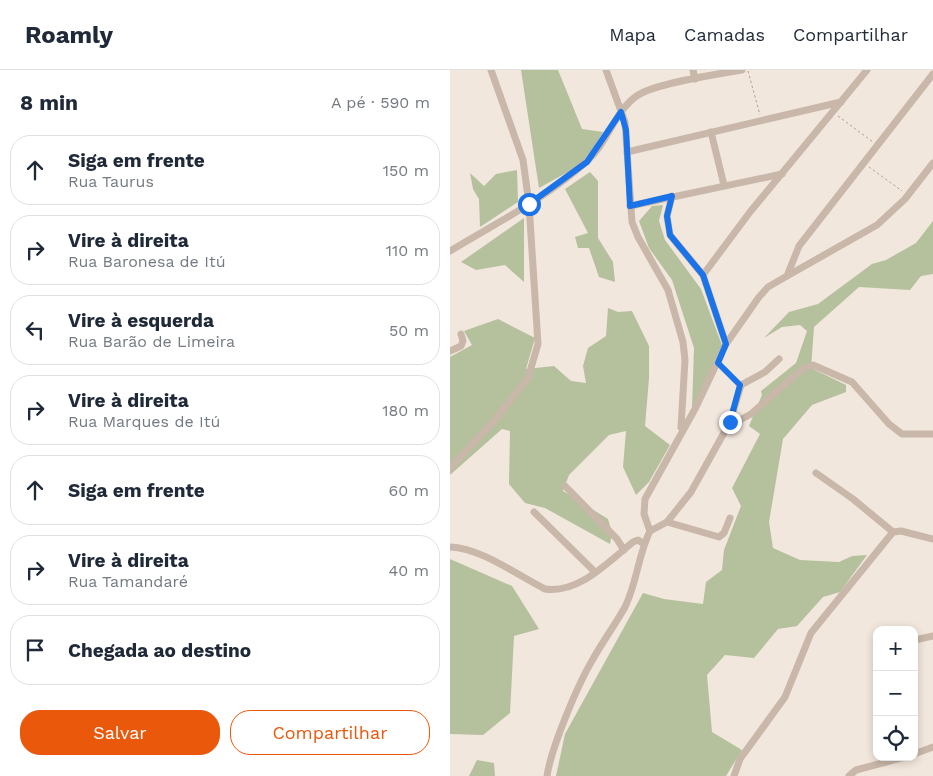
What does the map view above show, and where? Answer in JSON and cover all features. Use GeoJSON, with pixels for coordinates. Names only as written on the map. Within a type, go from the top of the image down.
{"type":"FeatureCollection","features":[{"type":"Feature","properties":{"kind":"street"},"geometry":{"type":"LineString","coordinates":[[450,468],[493,422],[528,378],[534,364],[538,344],[529,204],[523,160],[491,70]]}},
{"type":"Feature","properties":{"kind":"street"},"geometry":{"type":"LineString","coordinates":[[606,70],[625,122],[632,222],[638,237],[668,290],[683,342],[685,360],[681,429]]}},
{"type":"Feature","properties":{"kind":"street"},"geometry":{"type":"LineString","coordinates":[[693,70],[695,79]]}},
{"type":"Feature","properties":{"kind":"street"},"geometry":{"type":"LineString","coordinates":[[450,251],[529,204],[587,162],[621,112],[645,92],[695,79],[742,70]]}},
{"type":"Feature","properties":{"kind":"street"},"geometry":{"type":"LineString","coordinates":[[703,275],[867,70]]}},
{"type":"Feature","properties":{"kind":"street"},"geometry":{"type":"LineString","coordinates":[[787,276],[799,246],[933,74]]}},
{"type":"Feature","properties":{"kind":"street"},"geometry":{"type":"LineString","coordinates":[[627,152],[842,102]]}},
{"type":"Feature","properties":{"kind":"street"},"geometry":{"type":"LineString","coordinates":[[711,132],[724,185]]}},
{"type":"Feature","properties":{"kind":"street"},"geometry":{"type":"LineString","coordinates":[[650,531],[644,514],[645,499],[718,363],[726,344],[759,296],[768,287],[877,226],[909,195],[933,163]]}},
{"type":"Feature","properties":{"kind":"street"},"geometry":{"type":"LineString","coordinates":[[630,206],[782,174]]}},
{"type":"Feature","properties":{"kind":"street"},"geometry":{"type":"LineString","coordinates":[[672,196],[667,216],[670,235],[703,275],[726,344]]}},
{"type":"Feature","properties":{"kind":"street"},"geometry":{"type":"LineString","coordinates":[[450,351],[456,350],[460,346],[463,341],[461,334]]}},
{"type":"Feature","properties":{"kind":"street"},"geometry":{"type":"LineString","coordinates":[[547,776],[560,732],[592,660],[625,606],[634,584],[644,544],[650,531],[666,522],[691,492],[727,427],[740,385],[765,372],[779,359]]}},
{"type":"Feature","properties":{"kind":"street"},"geometry":{"type":"LineString","coordinates":[[727,427],[750,414],[795,374],[813,365],[852,382],[896,430],[912,435],[933,434]]}},
{"type":"Feature","properties":{"kind":"street"},"geometry":{"type":"LineString","coordinates":[[816,472],[893,532]]}},
{"type":"Feature","properties":{"kind":"street"},"geometry":{"type":"LineString","coordinates":[[565,486],[617,539],[624,550]]}},
{"type":"Feature","properties":{"kind":"street"},"geometry":{"type":"LineString","coordinates":[[534,512],[595,572]]}},
{"type":"Feature","properties":{"kind":"street"},"geometry":{"type":"LineString","coordinates":[[666,522],[719,537],[722,536],[730,518]]}},
{"type":"Feature","properties":{"kind":"street"},"geometry":{"type":"LineString","coordinates":[[734,776],[740,759],[785,697],[811,633],[893,532],[901,531],[933,540]]}},
{"type":"Feature","properties":{"kind":"street"},"geometry":{"type":"LineString","coordinates":[[450,547],[462,547],[479,553],[545,590],[555,591],[567,588],[595,572],[634,542],[638,540],[644,544]]}},
{"type":"Feature","properties":{"kind":"street"},"geometry":{"type":"LineString","coordinates":[[918,639],[933,636]]}},
{"type":"Feature","properties":{"kind":"street"},"geometry":{"type":"LineString","coordinates":[[918,753],[933,747]]}},
{"type":"Feature","properties":{"kind":"street"},"geometry":{"type":"LineString","coordinates":[[849,776],[856,770],[889,761]]}},
{"type":"Feature","properties":{"kind":"path"},"geometry":{"type":"LineString","coordinates":[[748,70],[762,122]]}},
{"type":"Feature","properties":{"kind":"path"},"geometry":{"type":"LineString","coordinates":[[833,113],[878,146]]}},
{"type":"Feature","properties":{"kind":"path"},"geometry":{"type":"LineString","coordinates":[[864,164],[909,195]]}},
{"type":"Feature","properties":{"kind":"path"},"geometry":{"type":"LineString","coordinates":[[718,363],[740,385]]}},
{"type":"Feature","properties":{"kind":"green space"},"geometry":{"type":"Polygon","coordinates":[[[521,70],[558,70],[582,129],[603,132],[584,163],[539,188],[521,70]]]}},
{"type":"Feature","properties":{"kind":"green space"},"geometry":{"type":"Polygon","coordinates":[[[517,170],[518,202],[480,227],[479,199],[473,189],[470,173],[484,186],[496,174],[517,170]]]}},
{"type":"Feature","properties":{"kind":"green space"},"geometry":{"type":"Polygon","coordinates":[[[590,172],[598,181],[598,238],[613,262],[615,282],[599,277],[589,248],[578,248],[575,237],[588,233],[565,189],[590,172]]]}},
{"type":"Feature","properties":{"kind":"green space"},"geometry":{"type":"Polygon","coordinates":[[[663,205],[659,221],[665,240],[701,289],[723,348],[692,409],[694,348],[672,280],[649,248],[639,221],[652,206],[663,205]]]}},
{"type":"Feature","properties":{"kind":"green space"},"geometry":{"type":"Polygon","coordinates":[[[524,218],[524,282],[505,265],[476,270],[461,262],[524,218]]]}},
{"type":"Feature","properties":{"kind":"green space"},"geometry":{"type":"Polygon","coordinates":[[[933,221],[933,274],[921,276],[910,290],[859,287],[814,327],[811,368],[846,385],[846,392],[812,405],[783,439],[769,522],[773,548],[800,560],[839,562],[852,556],[867,555],[840,592],[823,597],[797,626],[778,629],[754,658],[725,655],[707,675],[712,732],[742,750],[726,776],[556,776],[565,734],[643,593],[664,599],[703,604],[706,582],[722,570],[724,550],[741,506],[732,488],[760,434],[749,426],[762,395],[761,391],[796,363],[807,331],[800,325],[782,327],[764,338],[789,312],[818,304],[872,264],[886,260],[916,243],[933,221]]]}},
{"type":"Feature","properties":{"kind":"green space"},"geometry":{"type":"Polygon","coordinates":[[[608,308],[618,312],[632,311],[649,346],[649,378],[645,426],[670,445],[649,482],[636,495],[623,467],[626,431],[609,435],[569,475],[563,491],[608,519],[612,533],[610,544],[545,508],[525,503],[509,484],[510,431],[502,429],[450,475],[450,357],[472,345],[464,331],[498,319],[535,338],[526,369],[554,366],[571,381],[586,383],[583,366],[588,348],[606,336],[608,308]]]}},
{"type":"Feature","properties":{"kind":"green space"},"geometry":{"type":"Polygon","coordinates":[[[450,559],[512,586],[539,629],[514,636],[510,713],[483,735],[450,734],[450,559]]]}},
{"type":"Feature","properties":{"kind":"green space"},"geometry":{"type":"Polygon","coordinates":[[[477,760],[494,763],[495,776],[469,776],[477,760]]]}},
{"type":"Feature","properties":{"kind":"route"},"geometry":{"type":"LineString","coordinates":[[529,204],[587,162],[621,112],[626,130],[630,206],[672,196],[667,216],[670,235],[677,246],[703,275],[717,311],[726,344],[718,363],[740,385],[730,422]]}}]}
